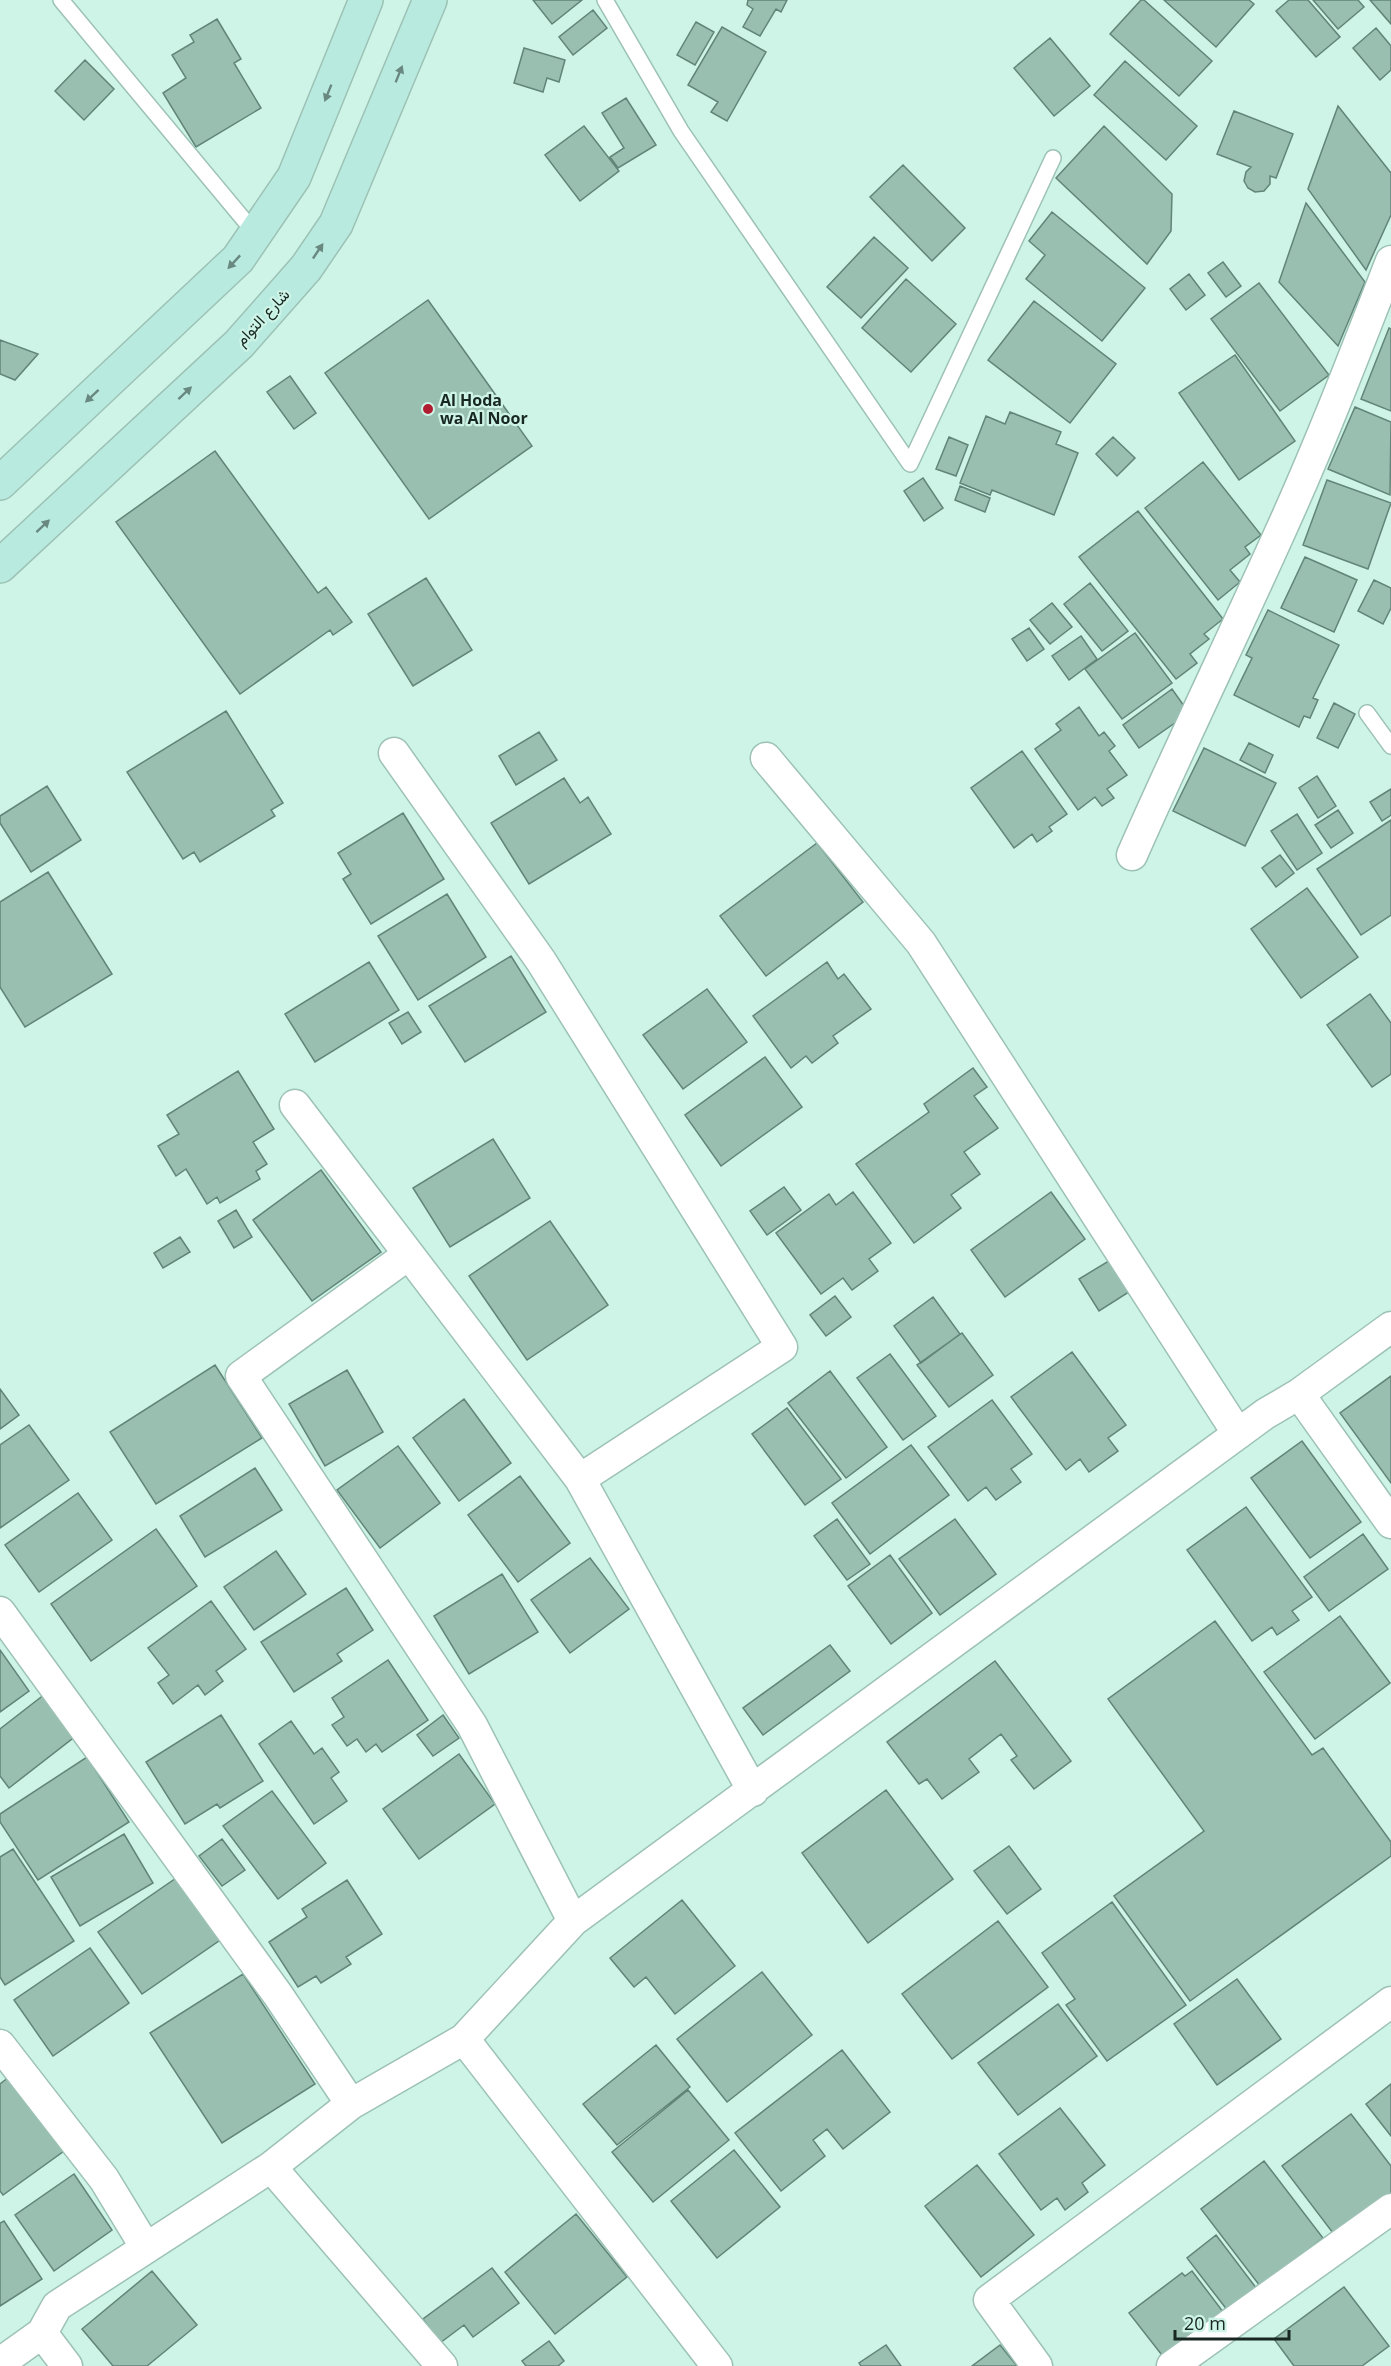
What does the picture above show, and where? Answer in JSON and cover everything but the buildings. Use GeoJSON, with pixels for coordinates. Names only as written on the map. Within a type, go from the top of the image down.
{"type":"FeatureCollection","features":[{"type":"Feature","properties":{"kind":"main road"},"geometry":{"type":"LineString","coordinates":[[0,483],[238,259],[294,177],[366,0]]}},
{"type":"Feature","properties":{"kind":"main road","name":"شارع التوام"},"geometry":{"type":"LineString","coordinates":[[0,566],[238,344],[306,268],[336,224],[430,0]]}},
{"type":"Feature","properties":{"kind":"street"},"geometry":{"type":"LineString","coordinates":[[1131,855],[1281,529],[1391,261]]}},
{"type":"Feature","properties":{"kind":"street"},"geometry":{"type":"LineString","coordinates":[[394,753],[542,960],[782,1347],[580,1479]]}},
{"type":"Feature","properties":{"kind":"street"},"geometry":{"type":"LineString","coordinates":[[766,758],[921,943],[1238,1434]]}},
{"type":"Feature","properties":{"kind":"street"},"geometry":{"type":"LineString","coordinates":[[295,1105],[580,1479],[753,1791]]}},
{"type":"Feature","properties":{"kind":"street"},"geometry":{"type":"LineString","coordinates":[[408,1255],[241,1376],[472,1725],[573,1922]]}},
{"type":"Feature","properties":{"kind":"street"},"geometry":{"type":"LineString","coordinates":[[0,2363],[42,2333],[57,2306],[271,2167],[351,2104],[464,2039],[573,1922],[1265,1413],[1299,1394],[1391,1328]]}},
{"type":"Feature","properties":{"kind":"street"},"geometry":{"type":"LineString","coordinates":[[1299,1394],[1391,1523]]}},
{"type":"Feature","properties":{"kind":"street"},"geometry":{"type":"LineString","coordinates":[[0,1612],[278,1995],[351,2104]]}},
{"type":"Feature","properties":{"kind":"street"},"geometry":{"type":"LineString","coordinates":[[1037,2366],[989,2300],[1391,2002]]}},
{"type":"Feature","properties":{"kind":"street"},"geometry":{"type":"LineString","coordinates":[[464,2039],[717,2366]]}},
{"type":"Feature","properties":{"kind":"street"},"geometry":{"type":"LineString","coordinates":[[0,2045],[104,2179],[146,2248]]}},
{"type":"Feature","properties":{"kind":"street"},"geometry":{"type":"LineString","coordinates":[[271,2167],[442,2366]]}},
{"type":"Feature","properties":{"kind":"street"},"geometry":{"type":"LineString","coordinates":[[1172,2366],[1391,2209]]}},
{"type":"Feature","properties":{"kind":"street"},"geometry":{"type":"LineString","coordinates":[[42,2333],[68,2366]]}},
{"type":"Feature","properties":{"kind":"lane"},"geometry":{"type":"LineString","coordinates":[[61,0],[255,233]]}},
{"type":"Feature","properties":{"kind":"lane"},"geometry":{"type":"LineString","coordinates":[[606,0],[681,131],[910,464],[1053,158]]}},
{"type":"Feature","properties":{"kind":"lane"},"geometry":{"type":"LineString","coordinates":[[1367,712],[1391,746]]}},
{"type":"Feature","properties":{"kind":"place","name":"Al Hoda wa Al Noor"},"geometry":{"type":"Point","coordinates":[428,409]}}]}
